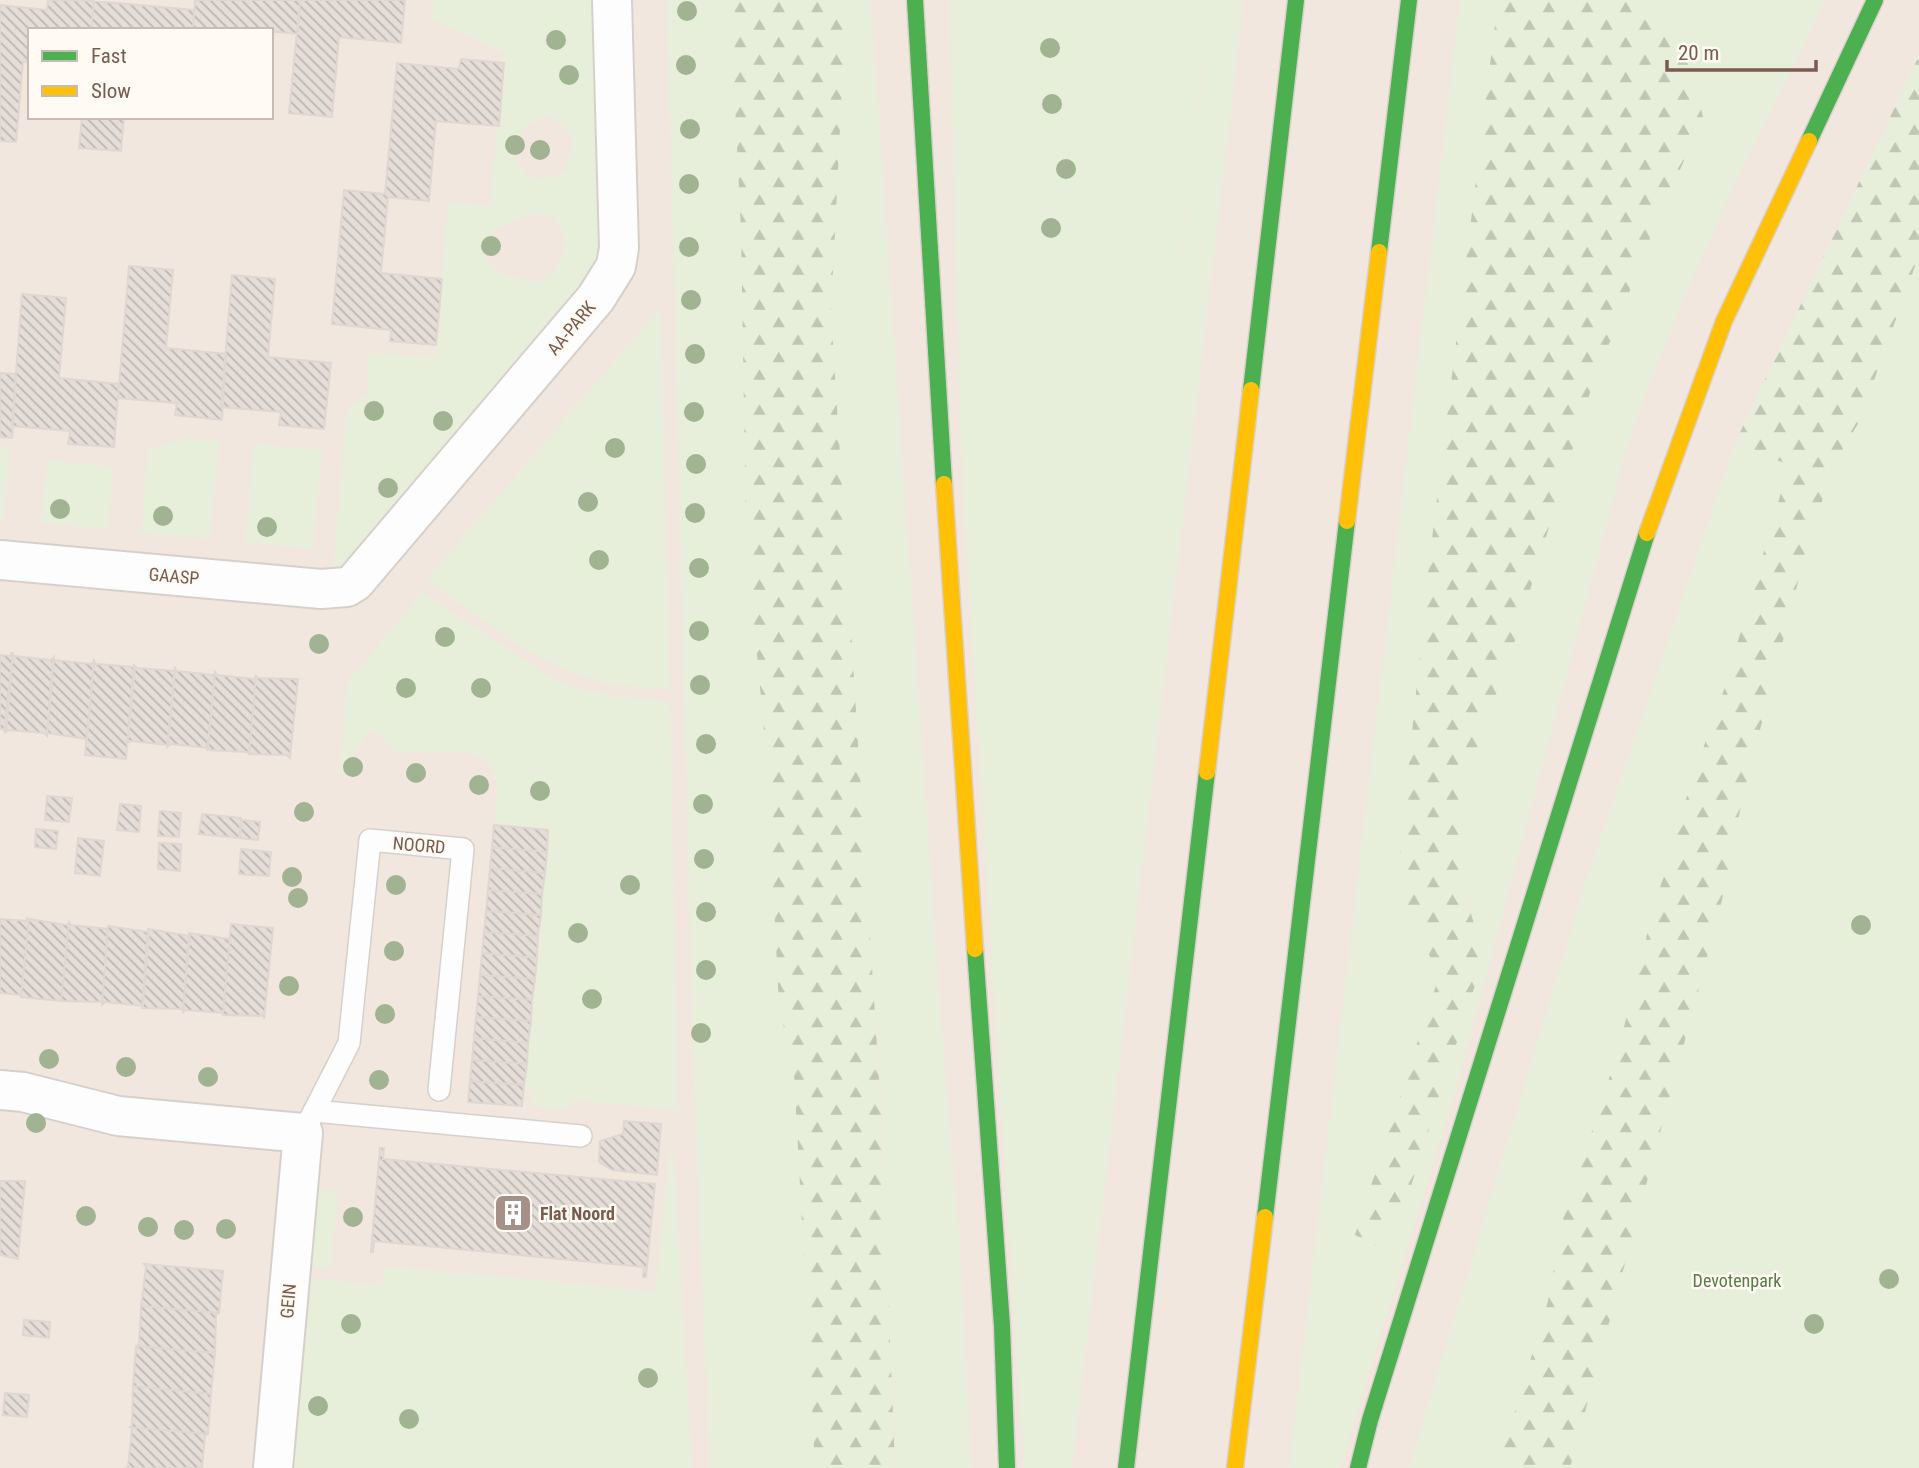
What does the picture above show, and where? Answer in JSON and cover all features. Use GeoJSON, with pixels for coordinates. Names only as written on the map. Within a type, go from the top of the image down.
{"type":"FeatureCollection","features":[{"type":"Feature","properties":{"kind":"highway"},"geometry":{"type":"LineString","coordinates":[[915,0],[951,621],[1002,1326],[1007,1468]]}},
{"type":"Feature","properties":{"kind":"highway"},"geometry":{"type":"LineString","coordinates":[[1126,1468],[1296,0]]}},
{"type":"Feature","properties":{"kind":"highway"},"geometry":{"type":"LineString","coordinates":[[1235,1468],[1409,0]]}},
{"type":"Feature","properties":{"kind":"highway"},"geometry":{"type":"LineString","coordinates":[[1358,1468],[1370,1420],[1664,482],[1724,321],[1875,0]]}},
{"type":"Feature","properties":{"kind":"street","name":"AA-PARK"},"geometry":{"type":"LineString","coordinates":[[347,587],[381,554],[596,299],[616,266],[619,223],[612,0]]}},
{"type":"Feature","properties":{"kind":"street","name":"GAASP"},"geometry":{"type":"LineString","coordinates":[[0,560],[305,588],[347,587]]}},
{"type":"Feature","properties":{"kind":"street"},"geometry":{"type":"LineString","coordinates":[[0,1090],[23,1092],[118,1116],[309,1122]]}},
{"type":"Feature","properties":{"kind":"street","name":"GEIN"},"geometry":{"type":"LineString","coordinates":[[273,1468],[309,1122]]}},
{"type":"Feature","properties":{"kind":"lane","name":"NOORD"},"geometry":{"type":"LineString","coordinates":[[309,1122],[349,1043],[370,840],[463,849],[439,1090]]}},
{"type":"Feature","properties":{"kind":"lane"},"geometry":{"type":"LineString","coordinates":[[309,1122],[581,1136]]}},
{"type":"Feature","properties":{"kind":"shaded area"},"geometry":{"type":"Polygon","coordinates":[[[0,0],[1919,0],[1919,1468],[0,1468],[0,0]]]}},
{"type":"Feature","properties":{"kind":"green space"},"geometry":{"type":"Polygon","coordinates":[[[434,0],[594,0],[603,250],[598,266],[345,565],[333,569],[347,408],[368,395],[369,353],[435,356],[448,203],[490,206],[504,52],[432,20],[434,0]],[[546,117],[524,129],[511,151],[521,169],[532,178],[546,178],[565,172],[573,137],[562,123],[546,117]],[[532,215],[507,224],[489,238],[483,255],[497,273],[541,282],[557,268],[565,244],[560,226],[555,217],[532,215]]]}},
{"type":"Feature","properties":{"kind":"green space"},"geometry":{"type":"Polygon","coordinates":[[[667,0],[730,0],[741,230],[746,533],[767,764],[779,1005],[794,1073],[815,1468],[710,1468],[694,1086],[667,0]]]}},
{"type":"Feature","properties":{"kind":"green space"},"geometry":{"type":"Polygon","coordinates":[[[730,0],[844,0],[846,7],[831,312],[881,1111],[895,1468],[815,1468],[794,1073],[779,1005],[767,764],[746,533],[741,230],[730,0]]]}},
{"type":"Feature","properties":{"kind":"green space"},"geometry":{"type":"Polygon","coordinates":[[[844,0],[871,0],[942,1032],[959,1231],[972,1468],[896,1468],[882,1111],[831,312],[844,0]]]}},
{"type":"Feature","properties":{"kind":"green space"},"geometry":{"type":"Polygon","coordinates":[[[949,0],[1211,0],[1074,1178],[1212,0],[1244,0],[1072,1468],[1024,1468],[963,503],[949,0]]]}},
{"type":"Feature","properties":{"kind":"green space"},"geometry":{"type":"Polygon","coordinates":[[[1460,0],[1498,0],[1428,572],[1398,874],[1404,900],[1439,976],[1355,1235],[1381,1248],[1473,913],[1461,881],[1465,782],[1512,650],[1587,401],[1651,236],[1702,117],[1690,67],[1645,0],[1825,0],[1707,245],[1659,360],[1627,448],[1458,1082],[1340,1468],[1289,1468],[1460,0]]]}},
{"type":"Feature","properties":{"kind":"green space"},"geometry":{"type":"Polygon","coordinates":[[[1498,0],[1645,0],[1690,67],[1703,117],[1651,236],[1587,401],[1512,650],[1465,782],[1461,881],[1482,950],[1477,979],[1404,1208],[1381,1248],[1355,1235],[1439,976],[1404,900],[1398,874],[1428,572],[1498,0]]]}},
{"type":"Feature","properties":{"kind":"green space"},"geometry":{"type":"Polygon","coordinates":[[[1919,56],[1919,255],[1859,422],[1834,464],[1806,551],[1743,796],[1722,900],[1570,1468],[1498,1468],[1548,1301],[1562,1223],[1618,1051],[1652,915],[1691,782],[1722,696],[1789,465],[1735,443],[1919,56]]]}},
{"type":"Feature","properties":{"kind":"green space","name":"Devotenpark"},"geometry":{"type":"Polygon","coordinates":[[[1919,102],[1919,1468],[1409,1468],[1583,890],[1735,443],[1789,464],[1919,102]]]}},
{"type":"Feature","properties":{"kind":"green space"},"geometry":{"type":"Polygon","coordinates":[[[661,307],[670,689],[608,683],[576,674],[554,664],[491,626],[432,583],[429,577],[661,307]]]}},
{"type":"Feature","properties":{"kind":"green space"},"geometry":{"type":"Polygon","coordinates":[[[187,438],[220,441],[210,539],[141,533],[148,450],[187,438]]]}},
{"type":"Feature","properties":{"kind":"green space"},"geometry":{"type":"Polygon","coordinates":[[[254,444],[322,450],[313,549],[245,542],[254,444]]]}},
{"type":"Feature","properties":{"kind":"green space"},"geometry":{"type":"Polygon","coordinates":[[[0,448],[10,449],[4,520],[0,520],[0,448]]]}},
{"type":"Feature","properties":{"kind":"green space"},"geometry":{"type":"Polygon","coordinates":[[[47,460],[113,467],[108,529],[41,523],[47,460]]]}},
{"type":"Feature","properties":{"kind":"green space"},"geometry":{"type":"Polygon","coordinates":[[[422,593],[555,680],[581,690],[670,703],[678,1110],[572,1100],[570,1110],[531,1106],[533,1091],[524,1090],[524,1085],[548,831],[494,825],[498,784],[489,761],[463,752],[395,752],[378,733],[369,732],[350,758],[351,776],[339,774],[347,683],[422,593]]]}},
{"type":"Feature","properties":{"kind":"green space"},"geometry":{"type":"Polygon","coordinates":[[[669,1153],[674,1154],[692,1468],[294,1468],[312,1279],[382,1286],[384,1266],[656,1291],[669,1153]]]}},
{"type":"Feature","properties":{"kind":"green space"},"geometry":{"type":"Polygon","coordinates":[[[316,1189],[338,1192],[331,1268],[308,1266],[316,1189]]]}},
{"type":"Feature","properties":{"kind":"building"},"geometry":{"type":"Polygon","coordinates":[[[48,0],[94,1],[91,28],[28,28],[28,62],[23,62],[16,142],[0,141],[0,5],[47,10],[48,0]]]}},
{"type":"Feature","properties":{"kind":"building"},"geometry":{"type":"Polygon","coordinates":[[[195,0],[300,0],[298,34],[273,32],[273,28],[193,28],[195,0]]]}},
{"type":"Feature","properties":{"kind":"building"},"geometry":{"type":"Polygon","coordinates":[[[300,0],[405,0],[401,43],[339,37],[332,117],[289,113],[300,0]]]}},
{"type":"Feature","properties":{"kind":"building"},"geometry":{"type":"Polygon","coordinates":[[[94,1],[194,10],[193,28],[91,28],[94,1]]]}},
{"type":"Feature","properties":{"kind":"building"},"geometry":{"type":"Polygon","coordinates":[[[461,59],[504,63],[499,126],[436,121],[429,201],[388,197],[385,194],[397,63],[459,69],[461,59]]]}},
{"type":"Feature","properties":{"kind":"building"},"geometry":{"type":"Polygon","coordinates":[[[82,119],[124,119],[121,151],[79,148],[82,119]]]}},
{"type":"Feature","properties":{"kind":"building"},"geometry":{"type":"Polygon","coordinates":[[[344,190],[385,194],[388,197],[381,273],[442,279],[436,345],[390,341],[391,330],[332,324],[344,190]]]}},
{"type":"Feature","properties":{"kind":"building"},"geometry":{"type":"Polygon","coordinates":[[[129,266],[173,270],[166,348],[226,354],[222,420],[175,415],[177,403],[118,398],[129,266]]]}},
{"type":"Feature","properties":{"kind":"building"},"geometry":{"type":"Polygon","coordinates":[[[232,275],[275,279],[268,357],[331,363],[324,429],[279,425],[281,412],[221,407],[232,275]]]}},
{"type":"Feature","properties":{"kind":"building"},"geometry":{"type":"Polygon","coordinates":[[[22,294],[66,298],[59,378],[119,384],[114,447],[68,444],[70,431],[12,426],[22,294]]]}},
{"type":"Feature","properties":{"kind":"building"},"geometry":{"type":"Polygon","coordinates":[[[0,373],[16,374],[12,438],[0,437],[0,373]]]}},
{"type":"Feature","properties":{"kind":"building"},"geometry":{"type":"Polygon","coordinates":[[[13,653],[4,732],[4,729],[0,729],[0,655],[11,656],[13,653]]]}},
{"type":"Feature","properties":{"kind":"building"},"geometry":{"type":"Polygon","coordinates":[[[13,653],[14,656],[51,660],[54,657],[47,736],[44,733],[6,732],[13,653]]]}},
{"type":"Feature","properties":{"kind":"building"},"geometry":{"type":"Polygon","coordinates":[[[53,660],[91,664],[94,661],[87,739],[47,733],[53,660]]]}},
{"type":"Feature","properties":{"kind":"building"},"geometry":{"type":"Polygon","coordinates":[[[94,661],[96,664],[135,667],[126,759],[85,755],[94,661]]]}},
{"type":"Feature","properties":{"kind":"building"},"geometry":{"type":"Polygon","coordinates":[[[134,665],[137,668],[175,671],[168,745],[131,741],[127,743],[134,665]]]}},
{"type":"Feature","properties":{"kind":"building"},"geometry":{"type":"Polygon","coordinates":[[[175,668],[177,671],[214,675],[215,672],[208,748],[171,744],[167,747],[175,668]]]}},
{"type":"Feature","properties":{"kind":"building"},"geometry":{"type":"Polygon","coordinates":[[[215,672],[217,675],[254,679],[256,676],[249,754],[207,750],[215,672]]]}},
{"type":"Feature","properties":{"kind":"building"},"geometry":{"type":"Polygon","coordinates":[[[256,676],[298,679],[290,758],[287,755],[249,754],[256,676]]]}},
{"type":"Feature","properties":{"kind":"building"},"geometry":{"type":"Polygon","coordinates":[[[47,796],[72,798],[69,822],[45,820],[47,796]]]}},
{"type":"Feature","properties":{"kind":"building"},"geometry":{"type":"Polygon","coordinates":[[[120,804],[141,806],[139,832],[117,830],[120,804]]]}},
{"type":"Feature","properties":{"kind":"building"},"geometry":{"type":"Polygon","coordinates":[[[160,811],[181,813],[179,837],[158,836],[160,811]]]}},
{"type":"Feature","properties":{"kind":"building"},"geometry":{"type":"Polygon","coordinates":[[[202,814],[241,818],[239,838],[199,834],[202,814]]]}},
{"type":"Feature","properties":{"kind":"building"},"geometry":{"type":"Polygon","coordinates":[[[242,820],[260,822],[258,840],[240,838],[242,820]]]}},
{"type":"Feature","properties":{"kind":"building"},"geometry":{"type":"Polygon","coordinates":[[[494,825],[548,830],[547,852],[492,847],[494,825]]]}},
{"type":"Feature","properties":{"kind":"building"},"geometry":{"type":"Polygon","coordinates":[[[36,829],[58,831],[56,849],[35,847],[36,829]]]}},
{"type":"Feature","properties":{"kind":"building"},"geometry":{"type":"Polygon","coordinates":[[[78,838],[104,841],[100,876],[75,873],[78,838]]]}},
{"type":"Feature","properties":{"kind":"building"},"geometry":{"type":"Polygon","coordinates":[[[159,843],[181,844],[180,871],[158,869],[159,843]]]}},
{"type":"Feature","properties":{"kind":"building"},"geometry":{"type":"Polygon","coordinates":[[[492,847],[547,852],[545,873],[490,868],[492,847]]]}},
{"type":"Feature","properties":{"kind":"building"},"geometry":{"type":"Polygon","coordinates":[[[241,849],[271,852],[269,876],[239,874],[241,849]]]}},
{"type":"Feature","properties":{"kind":"building"},"geometry":{"type":"Polygon","coordinates":[[[490,868],[545,873],[542,894],[488,890],[490,868]]]}},
{"type":"Feature","properties":{"kind":"building"},"geometry":{"type":"Polygon","coordinates":[[[488,890],[542,894],[541,915],[486,911],[488,890]]]}},
{"type":"Feature","properties":{"kind":"building"},"geometry":{"type":"Polygon","coordinates":[[[486,911],[541,915],[538,936],[484,932],[486,911]]]}},
{"type":"Feature","properties":{"kind":"building"},"geometry":{"type":"Polygon","coordinates":[[[27,918],[29,919],[21,995],[0,993],[0,919],[27,921],[27,918]]]}},
{"type":"Feature","properties":{"kind":"building"},"geometry":{"type":"Polygon","coordinates":[[[29,919],[67,925],[69,922],[61,1001],[21,997],[29,919]]]}},
{"type":"Feature","properties":{"kind":"building"},"geometry":{"type":"Polygon","coordinates":[[[69,922],[71,925],[108,929],[102,1002],[61,1001],[69,922]]]}},
{"type":"Feature","properties":{"kind":"building"},"geometry":{"type":"Polygon","coordinates":[[[231,924],[273,928],[264,1019],[264,1016],[223,1015],[231,924]]]}},
{"type":"Feature","properties":{"kind":"building"},"geometry":{"type":"Polygon","coordinates":[[[108,926],[149,932],[143,1006],[105,1002],[102,1005],[108,926]]]}},
{"type":"Feature","properties":{"kind":"building"},"geometry":{"type":"Polygon","coordinates":[[[148,929],[190,936],[183,1009],[142,1008],[148,929]]]}},
{"type":"Feature","properties":{"kind":"building"},"geometry":{"type":"Polygon","coordinates":[[[484,932],[538,936],[537,958],[482,953],[484,932]]]}},
{"type":"Feature","properties":{"kind":"building"},"geometry":{"type":"Polygon","coordinates":[[[189,933],[230,937],[223,1013],[183,1012],[189,933]]]}},
{"type":"Feature","properties":{"kind":"building"},"geometry":{"type":"Polygon","coordinates":[[[482,953],[537,958],[535,979],[480,975],[482,953]]]}},
{"type":"Feature","properties":{"kind":"building"},"geometry":{"type":"Polygon","coordinates":[[[480,975],[535,979],[532,1000],[478,996],[480,975]]]}},
{"type":"Feature","properties":{"kind":"building"},"geometry":{"type":"Polygon","coordinates":[[[478,996],[532,1000],[531,1021],[476,1017],[478,996]]]}},
{"type":"Feature","properties":{"kind":"building"},"geometry":{"type":"Polygon","coordinates":[[[476,1017],[531,1021],[528,1043],[474,1038],[476,1017]]]}},
{"type":"Feature","properties":{"kind":"building"},"geometry":{"type":"Polygon","coordinates":[[[474,1038],[528,1043],[527,1064],[472,1060],[474,1038]]]}},
{"type":"Feature","properties":{"kind":"building"},"geometry":{"type":"Polygon","coordinates":[[[472,1060],[527,1064],[524,1085],[470,1081],[472,1060]]]}},
{"type":"Feature","properties":{"kind":"building"},"geometry":{"type":"Polygon","coordinates":[[[470,1081],[524,1085],[522,1106],[468,1102],[470,1081]]]}},
{"type":"Feature","properties":{"kind":"building"},"geometry":{"type":"Polygon","coordinates":[[[624,1121],[661,1124],[657,1175],[612,1170],[599,1162],[600,1141],[623,1134],[624,1121]]]}},
{"type":"Feature","properties":{"kind":"building","name":"Flat Noord"},"geometry":{"type":"Polygon","coordinates":[[[380,1148],[384,1148],[383,1159],[655,1184],[646,1277],[643,1277],[644,1267],[374,1241],[371,1252],[380,1148]]]}},
{"type":"Feature","properties":{"kind":"building"},"geometry":{"type":"Polygon","coordinates":[[[0,1181],[25,1181],[18,1259],[0,1255],[0,1181]]]}},
{"type":"Feature","properties":{"kind":"building"},"geometry":{"type":"Polygon","coordinates":[[[144,1264],[223,1271],[219,1313],[141,1306],[146,1267],[144,1264]]]}},
{"type":"Feature","properties":{"kind":"building"},"geometry":{"type":"Polygon","coordinates":[[[141,1306],[219,1313],[216,1314],[215,1353],[136,1346],[139,1345],[141,1306]]]}},
{"type":"Feature","properties":{"kind":"building"},"geometry":{"type":"Polygon","coordinates":[[[24,1320],[50,1322],[49,1338],[23,1335],[24,1320]]]}},
{"type":"Feature","properties":{"kind":"building"},"geometry":{"type":"Polygon","coordinates":[[[136,1346],[215,1353],[211,1394],[133,1386],[136,1346]]]}},
{"type":"Feature","properties":{"kind":"building"},"geometry":{"type":"Polygon","coordinates":[[[133,1386],[211,1394],[208,1434],[129,1427],[132,1426],[133,1386]]]}},
{"type":"Feature","properties":{"kind":"building"},"geometry":{"type":"Polygon","coordinates":[[[5,1393],[29,1395],[27,1417],[3,1415],[5,1393]]]}},
{"type":"Feature","properties":{"kind":"building"},"geometry":{"type":"Polygon","coordinates":[[[129,1427],[208,1434],[205,1435],[202,1468],[125,1468],[128,1467],[132,1428],[129,1427]]]}},
{"type":"Feature","properties":{"kind":"traffic: fast"},"geometry":{"type":"LineString","coordinates":[[915,0],[944,484]]}},
{"type":"Feature","properties":{"kind":"traffic: fast"},"geometry":{"type":"LineString","coordinates":[[1251,390],[1296,0]]}},
{"type":"Feature","properties":{"kind":"traffic: fast"},"geometry":{"type":"LineString","coordinates":[[1379,252],[1409,0]]}},
{"type":"Feature","properties":{"kind":"traffic: fast"},"geometry":{"type":"LineString","coordinates":[[1809,141],[1875,0]]}},
{"type":"Feature","properties":{"kind":"traffic: fast"},"geometry":{"type":"LineString","coordinates":[[1265,1217],[1347,521]]}},
{"type":"Feature","properties":{"kind":"traffic: fast"},"geometry":{"type":"LineString","coordinates":[[1358,1468],[1370,1420],[1647,533]]}},
{"type":"Feature","properties":{"kind":"traffic: fast"},"geometry":{"type":"LineString","coordinates":[[1126,1468],[1207,772]]}},
{"type":"Feature","properties":{"kind":"traffic: fast"},"geometry":{"type":"LineString","coordinates":[[975,949],[1002,1326],[1007,1468]]}},
{"type":"Feature","properties":{"kind":"traffic: slow"},"geometry":{"type":"LineString","coordinates":[[1647,533],[1724,321],[1809,141]]}},
{"type":"Feature","properties":{"kind":"traffic: slow"},"geometry":{"type":"LineString","coordinates":[[1347,521],[1379,252]]}},
{"type":"Feature","properties":{"kind":"traffic: slow"},"geometry":{"type":"LineString","coordinates":[[1207,772],[1251,390]]}},
{"type":"Feature","properties":{"kind":"traffic: slow"},"geometry":{"type":"LineString","coordinates":[[944,484],[975,949]]}},
{"type":"Feature","properties":{"kind":"traffic: slow"},"geometry":{"type":"LineString","coordinates":[[1235,1468],[1265,1217]]}},
{"type":"Feature","properties":{"kind":"place","name":"Flat Noord"},"geometry":{"type":"Point","coordinates":[513,1213]}}]}
